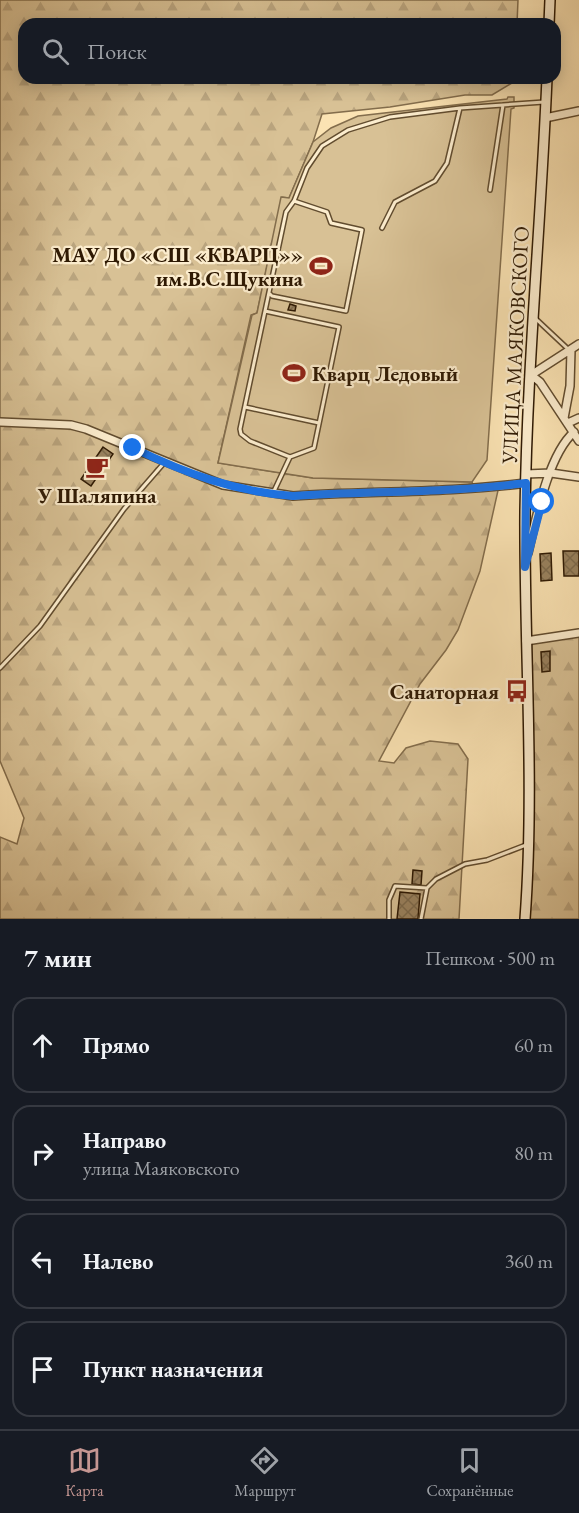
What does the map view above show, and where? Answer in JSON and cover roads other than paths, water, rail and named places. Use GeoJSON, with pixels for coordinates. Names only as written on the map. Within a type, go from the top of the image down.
{"type":"FeatureCollection","features":[{"type":"Feature","properties":{"kind":"main road"},"geometry":{"type":"LineString","coordinates":[[549,18],[550,0]]}},
{"type":"Feature","properties":{"kind":"main road","name":"УЛИЦА МАЯКОВСКОГО"},"geometry":{"type":"LineString","coordinates":[[525,919],[528,866],[526,478],[547,84]]}},
{"type":"Feature","properties":{"kind":"street"},"geometry":{"type":"LineString","coordinates":[[545,118],[579,111]]}},
{"type":"Feature","properties":{"kind":"street"},"geometry":{"type":"LineString","coordinates":[[579,344],[531,375],[540,382],[579,441]]}},
{"type":"Feature","properties":{"kind":"street"},"geometry":{"type":"LineString","coordinates":[[566,421],[571,377],[571,350]]}},
{"type":"Feature","properties":{"kind":"street"},"geometry":{"type":"LineString","coordinates":[[566,421],[579,418]]}},
{"type":"Feature","properties":{"kind":"street"},"geometry":{"type":"LineString","coordinates":[[0,422],[71,425],[86,429],[164,463],[223,485],[272,495],[293,496],[426,489],[474,490],[551,473],[579,477]]}},
{"type":"Feature","properties":{"kind":"street"},"geometry":{"type":"LineString","coordinates":[[525,567],[551,473],[562,445],[574,432]]}},
{"type":"Feature","properties":{"kind":"street"},"geometry":{"type":"LineString","coordinates":[[526,641],[579,633]]}},
{"type":"Feature","properties":{"kind":"lane"},"geometry":{"type":"LineString","coordinates":[[265,311],[339,327],[314,448],[290,457],[250,441],[241,434],[245,407],[265,311],[270,294],[286,212],[294,201],[311,160],[331,140],[348,130],[390,117],[460,108],[546,102]]}},
{"type":"Feature","properties":{"kind":"lane"},"geometry":{"type":"LineString","coordinates":[[490,190],[502,105]]}},
{"type":"Feature","properties":{"kind":"lane"},"geometry":{"type":"LineString","coordinates":[[382,228],[395,202],[435,181],[447,163],[460,108]]}},
{"type":"Feature","properties":{"kind":"lane"},"geometry":{"type":"LineString","coordinates":[[270,294],[346,311],[362,230],[331,223],[327,212],[294,201]]}},
{"type":"Feature","properties":{"kind":"lane"},"geometry":{"type":"LineString","coordinates":[[534,318],[571,350]]}},
{"type":"Feature","properties":{"kind":"lane"},"geometry":{"type":"LineString","coordinates":[[245,407],[319,423]]}},
{"type":"Feature","properties":{"kind":"lane"},"geometry":{"type":"LineString","coordinates":[[272,495],[290,457]]}},
{"type":"Feature","properties":{"kind":"lane"},"geometry":{"type":"LineString","coordinates":[[0,668],[40,626],[124,509],[164,463]]}},
{"type":"Feature","properties":{"kind":"lane"},"geometry":{"type":"LineString","coordinates":[[421,919],[427,888],[436,879],[465,864],[528,845]]}},
{"type":"Feature","properties":{"kind":"lane"},"geometry":{"type":"LineString","coordinates":[[389,919],[389,900],[395,886],[427,888]]}},
{"type":"Feature","properties":{"kind":"place","name":"МАУ ДО «СШ «КВАРЦ»» им.В.С.Щукина"},"geometry":{"type":"Point","coordinates":[321,266]}},
{"type":"Feature","properties":{"kind":"place","name":"Кварц Ледовый"},"geometry":{"type":"Point","coordinates":[294,373]}},
{"type":"Feature","properties":{"kind":"place","name":"У Шаляпина"},"geometry":{"type":"Point","coordinates":[97,467]}},
{"type":"Feature","properties":{"kind":"place","name":"Санаторная"},"geometry":{"type":"Point","coordinates":[517,691]}}]}
